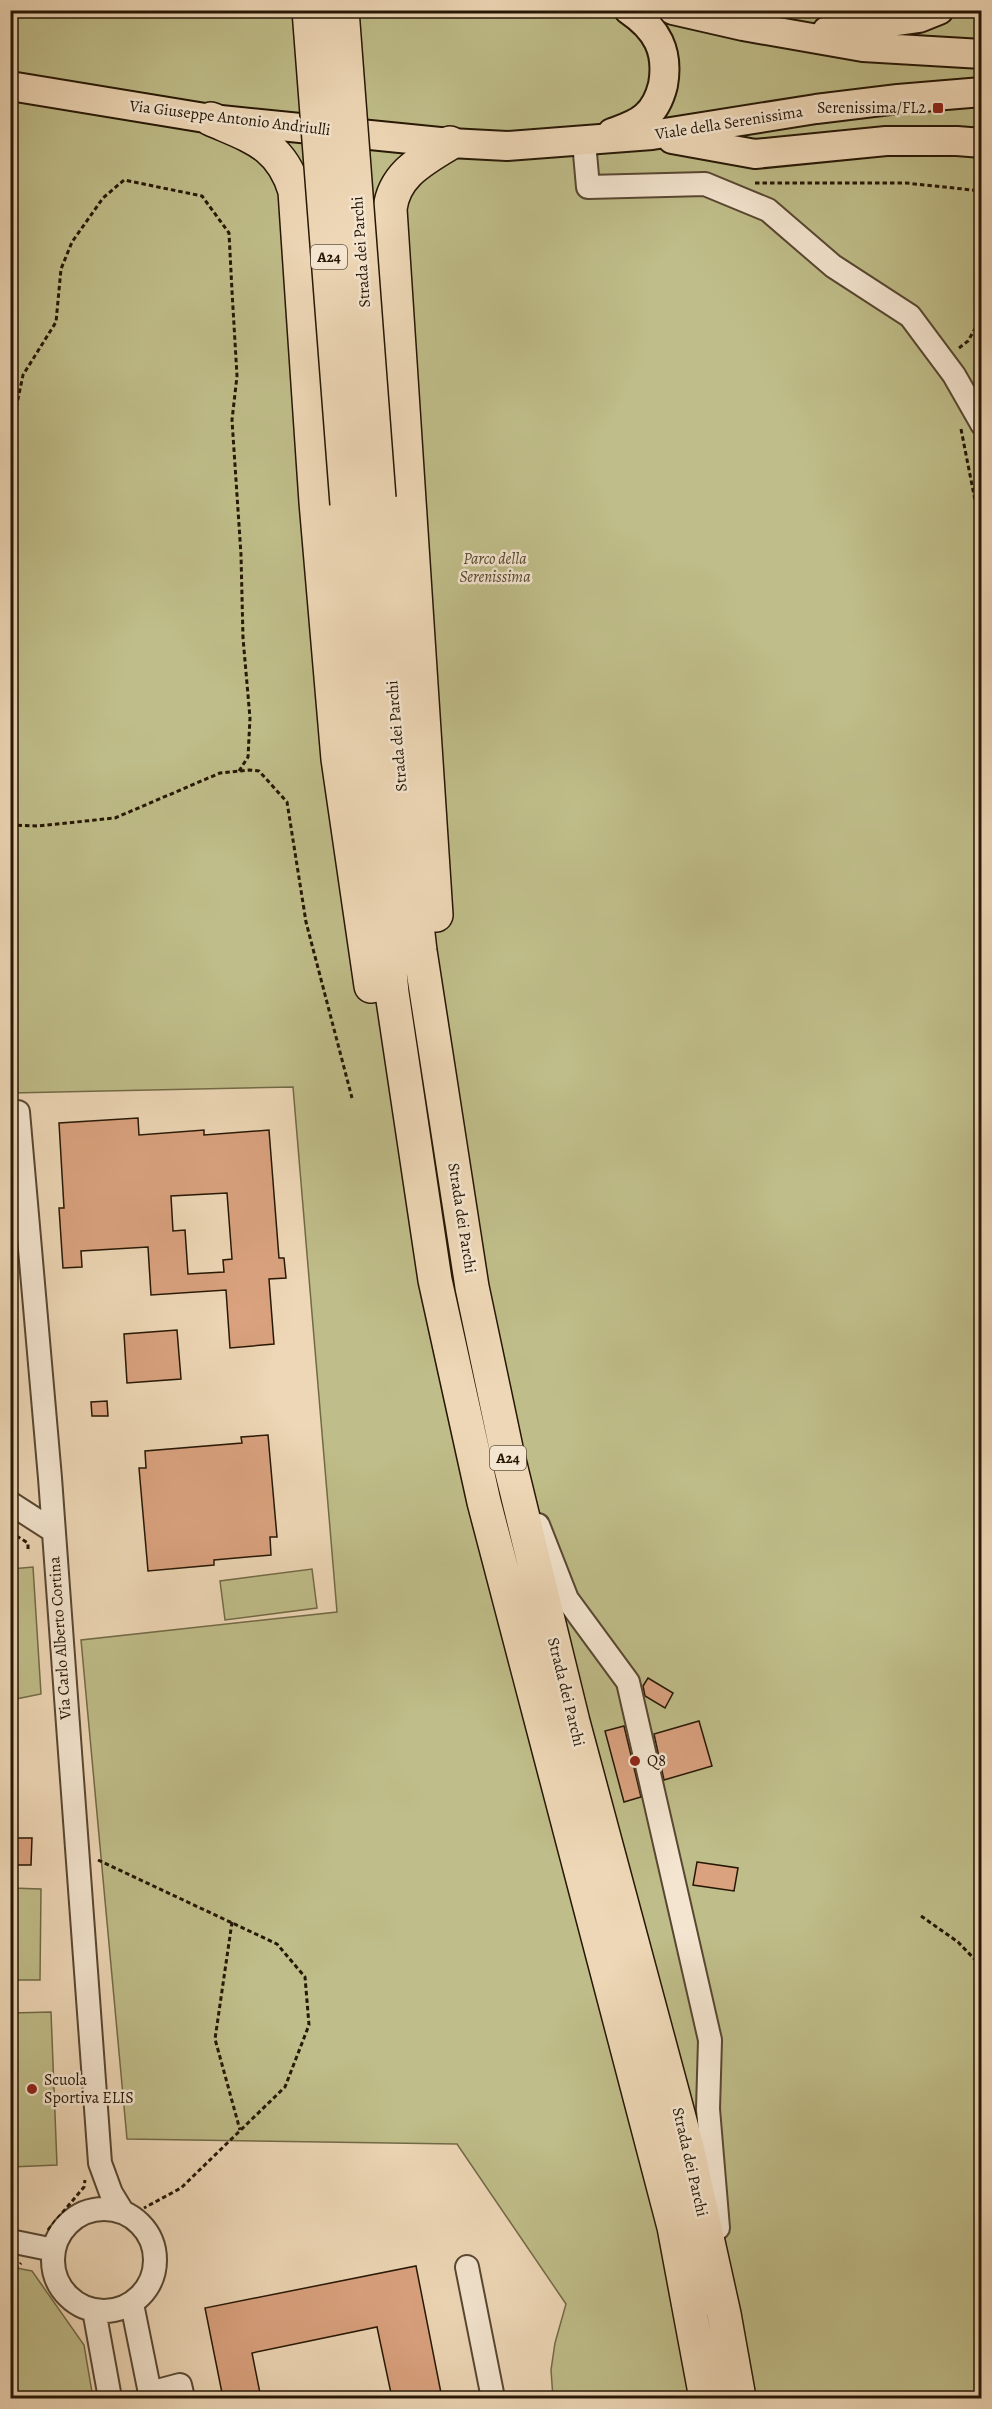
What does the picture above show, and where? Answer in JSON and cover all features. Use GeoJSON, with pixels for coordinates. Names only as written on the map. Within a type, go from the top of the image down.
{"type":"FeatureCollection","features":[{"type":"Feature","properties":{"kind":"highway","name":"Strada dei Parchi"},"geometry":{"type":"LineString","coordinates":[[309,10],[347,504],[392,993],[435,1280],[484,1502],[674,2227],[706,2398]]}},
{"type":"Feature","properties":{"kind":"highway","name":"Strada dei Parchi"},"geometry":{"type":"LineString","coordinates":[[342,10],[397,753],[420,951],[472,1287],[506,1448],[573,1722],[687,2147],[724,2314],[739,2398]]}},
{"type":"Feature","properties":{"kind":"highway"},"geometry":{"type":"LineString","coordinates":[[211,119],[249,136],[272,150],[290,174],[295,192],[316,502],[338,759],[373,996],[398,1144],[435,1280]]}},
{"type":"Feature","properties":{"kind":"highway"},"geometry":{"type":"LineString","coordinates":[[448,1132],[423,690],[390,209],[396,187],[407,173],[450,143]]}},
{"type":"Feature","properties":{"kind":"main road","name":"Viale della Serenissima"},"geometry":{"type":"LineString","coordinates":[[584,142],[640,121],[652,111],[662,89],[665,60],[661,44],[644,22],[629,10]]}},
{"type":"Feature","properties":{"kind":"main road"},"geometry":{"type":"LineString","coordinates":[[673,10],[785,34],[863,47],[981,54]]}},
{"type":"Feature","properties":{"kind":"main road"},"geometry":{"type":"LineString","coordinates":[[785,34],[854,29],[919,18],[939,10]]}},
{"type":"Feature","properties":{"kind":"main road","name":"Via Giuseppe Antonio Andriulli"},"geometry":{"type":"LineString","coordinates":[[12,84],[211,119],[450,143]]}},
{"type":"Feature","properties":{"kind":"main road","name":"Viale della Serenissima"},"geometry":{"type":"LineString","coordinates":[[450,143],[507,146],[584,142],[652,135],[816,109],[981,92]]}},
{"type":"Feature","properties":{"kind":"main road"},"geometry":{"type":"LineString","coordinates":[[652,135],[755,154],[886,141],[981,143]]}},
{"type":"Feature","properties":{"kind":"street"},"geometry":{"type":"LineString","coordinates":[[584,142],[588,187],[705,184],[768,210],[833,266],[910,316],[960,386],[981,424]]}},
{"type":"Feature","properties":{"kind":"street","name":"Via Carlo Alberto Cortina"},"geometry":{"type":"LineString","coordinates":[[18,1112],[50,1478],[76,1863],[93,2167],[85,2212]]}},
{"type":"Feature","properties":{"kind":"street"},"geometry":{"type":"LineString","coordinates":[[506,1448],[567,1599],[628,1682],[710,2040],[708,2109],[724,2314]]}},
{"type":"Feature","properties":{"kind":"street"},"geometry":{"type":"LineString","coordinates":[[10,1503],[52,1530]]}},
{"type":"Feature","properties":{"kind":"street","name":"Via Carlo Alberto Cortina"},"geometry":{"type":"LineString","coordinates":[[93,2167],[111,2193],[133,2210],[151,2237],[156,2267],[143,2294],[132,2304]]}},
{"type":"Feature","properties":{"kind":"street"},"geometry":{"type":"LineString","coordinates":[[44,2248],[71,2221],[85,2212],[110,2209],[133,2210]]}},
{"type":"Feature","properties":{"kind":"street"},"geometry":{"type":"LineString","coordinates":[[10,2241],[44,2248]]}},
{"type":"Feature","properties":{"kind":"street"},"geometry":{"type":"LineString","coordinates":[[44,2248],[57,2281],[66,2295],[79,2305],[94,2310],[120,2309],[132,2304],[151,2396],[180,2385],[183,2398]]}},
{"type":"Feature","properties":{"kind":"street"},"geometry":{"type":"LineString","coordinates":[[467,2267],[493,2398]]}},
{"type":"Feature","properties":{"kind":"street"},"geometry":{"type":"LineString","coordinates":[[94,2310],[110,2398]]}},
{"type":"Feature","properties":{"kind":"path"},"geometry":{"type":"LineString","coordinates":[[10,437],[23,375],[56,322],[62,269],[72,242],[103,198],[124,180],[202,196],[229,233],[237,375],[232,420],[241,555],[243,638],[250,718],[248,757],[239,771]]}},
{"type":"Feature","properties":{"kind":"path"},"geometry":{"type":"LineString","coordinates":[[750,183],[906,183],[981,190]]}},
{"type":"Feature","properties":{"kind":"path"},"geometry":{"type":"LineString","coordinates":[[942,360],[968,341],[981,316]]}},
{"type":"Feature","properties":{"kind":"path"},"geometry":{"type":"LineString","coordinates":[[960,386],[961,429],[981,536]]}},
{"type":"Feature","properties":{"kind":"path"},"geometry":{"type":"LineString","coordinates":[[10,825],[37,826],[115,818],[220,773],[259,771],[287,802],[306,922],[352,1098]]}},
{"type":"Feature","properties":{"kind":"path"},"geometry":{"type":"LineString","coordinates":[[10,1532],[28,1543],[28,1550],[30,1550]]}},
{"type":"Feature","properties":{"kind":"path"},"geometry":{"type":"LineString","coordinates":[[76,1863],[99,1860],[277,1944],[305,1977],[309,2025],[285,2087],[181,2188],[133,2210]]}},
{"type":"Feature","properties":{"kind":"path"},"geometry":{"type":"LineString","coordinates":[[921,1916],[958,1942],[981,1967]]}},
{"type":"Feature","properties":{"kind":"path"},"geometry":{"type":"LineString","coordinates":[[232,1922],[215,2039],[240,2130]]}},
{"type":"Feature","properties":{"kind":"path"},"geometry":{"type":"LineString","coordinates":[[10,2275],[44,2248],[84,2187],[93,2167]]}},
{"type":"Feature","properties":{"kind":"green space","name":"Parco della Serenissima"},"geometry":{"type":"Polygon","coordinates":[[[10,11],[981,11],[981,2398],[553,2398],[551,2370],[555,2343],[566,2304],[457,2144],[127,2139],[81,1640],[337,1612],[293,1087],[11,1093],[10,11]]]}},
{"type":"Feature","properties":{"kind":"green space"},"geometry":{"type":"Polygon","coordinates":[[[33,1567],[41,1694],[11,1700],[11,1569],[33,1567]]]}},
{"type":"Feature","properties":{"kind":"green space"},"geometry":{"type":"Polygon","coordinates":[[[312,1569],[317,1608],[225,1620],[220,1581],[312,1569]]]}},
{"type":"Feature","properties":{"kind":"green space"},"geometry":{"type":"Polygon","coordinates":[[[11,1772],[15,1772],[15,1829],[11,1829],[11,1772]]]}},
{"type":"Feature","properties":{"kind":"green space"},"geometry":{"type":"Polygon","coordinates":[[[11,1888],[41,1889],[40,1980],[11,1980],[11,1888]]]}},
{"type":"Feature","properties":{"kind":"green space","name":"Scuola Sportiva ELIS"},"geometry":{"type":"Polygon","coordinates":[[[51,2012],[57,2165],[11,2167],[11,2013],[51,2012]]]}},
{"type":"Feature","properties":{"kind":"green space"},"geometry":{"type":"Polygon","coordinates":[[[11,2267],[32,2271],[84,2345],[93,2398],[11,2398],[11,2267]]]}},
{"type":"Feature","properties":{"kind":"building"},"geometry":{"type":"Polygon","coordinates":[[[138,1118],[139,1135],[204,1130],[204,1135],[269,1130],[279,1258],[284,1258],[286,1278],[269,1279],[274,1344],[230,1348],[226,1290],[151,1295],[148,1247],[81,1251],[82,1267],[63,1268],[59,1208],[64,1208],[59,1123],[138,1118]],[[227,1193],[171,1196],[173,1231],[185,1230],[188,1274],[224,1272],[223,1260],[232,1259],[227,1193]]]}},
{"type":"Feature","properties":{"kind":"building"},"geometry":{"type":"Polygon","coordinates":[[[177,1330],[181,1379],[127,1383],[124,1334],[177,1330]]]}},
{"type":"Feature","properties":{"kind":"building"},"geometry":{"type":"Polygon","coordinates":[[[107,1401],[108,1416],[92,1416],[91,1402],[107,1401]]]}},
{"type":"Feature","properties":{"kind":"building"},"geometry":{"type":"Polygon","coordinates":[[[268,1435],[277,1537],[270,1537],[271,1555],[214,1560],[214,1565],[148,1571],[139,1468],[146,1468],[145,1451],[242,1443],[241,1437],[268,1435]]]}},
{"type":"Feature","properties":{"kind":"building"},"geometry":{"type":"Polygon","coordinates":[[[648,1678],[673,1693],[665,1708],[645,1696],[643,1686],[648,1678]]]}},
{"type":"Feature","properties":{"kind":"building"},"geometry":{"type":"Polygon","coordinates":[[[699,1721],[712,1766],[664,1780],[654,1734],[699,1721]]]}},
{"type":"Feature","properties":{"kind":"building"},"geometry":{"type":"Polygon","coordinates":[[[624,1726],[641,1797],[624,1802],[605,1731],[624,1726]]]}},
{"type":"Feature","properties":{"kind":"building"},"geometry":{"type":"Polygon","coordinates":[[[10,1838],[32,1838],[31,1865],[10,1865],[10,1838]]]}},
{"type":"Feature","properties":{"kind":"building"},"geometry":{"type":"Polygon","coordinates":[[[697,1862],[738,1868],[734,1891],[693,1885],[697,1862]]]}},
{"type":"Feature","properties":{"kind":"building"},"geometry":{"type":"Polygon","coordinates":[[[416,2266],[442,2398],[392,2398],[377,2327],[252,2353],[261,2398],[223,2398],[205,2308],[416,2266]]]}},
{"type":"Feature","properties":{"kind":"place","name":"Serenissima/FL2"},"geometry":{"type":"Point","coordinates":[938,108]}},
{"type":"Feature","properties":{"kind":"place","name":"Q8"},"geometry":{"type":"Point","coordinates":[635,1761]}},
{"type":"Feature","properties":{"kind":"place","name":"Scuola Sportiva ELIS"},"geometry":{"type":"Point","coordinates":[32,2089]}}]}
